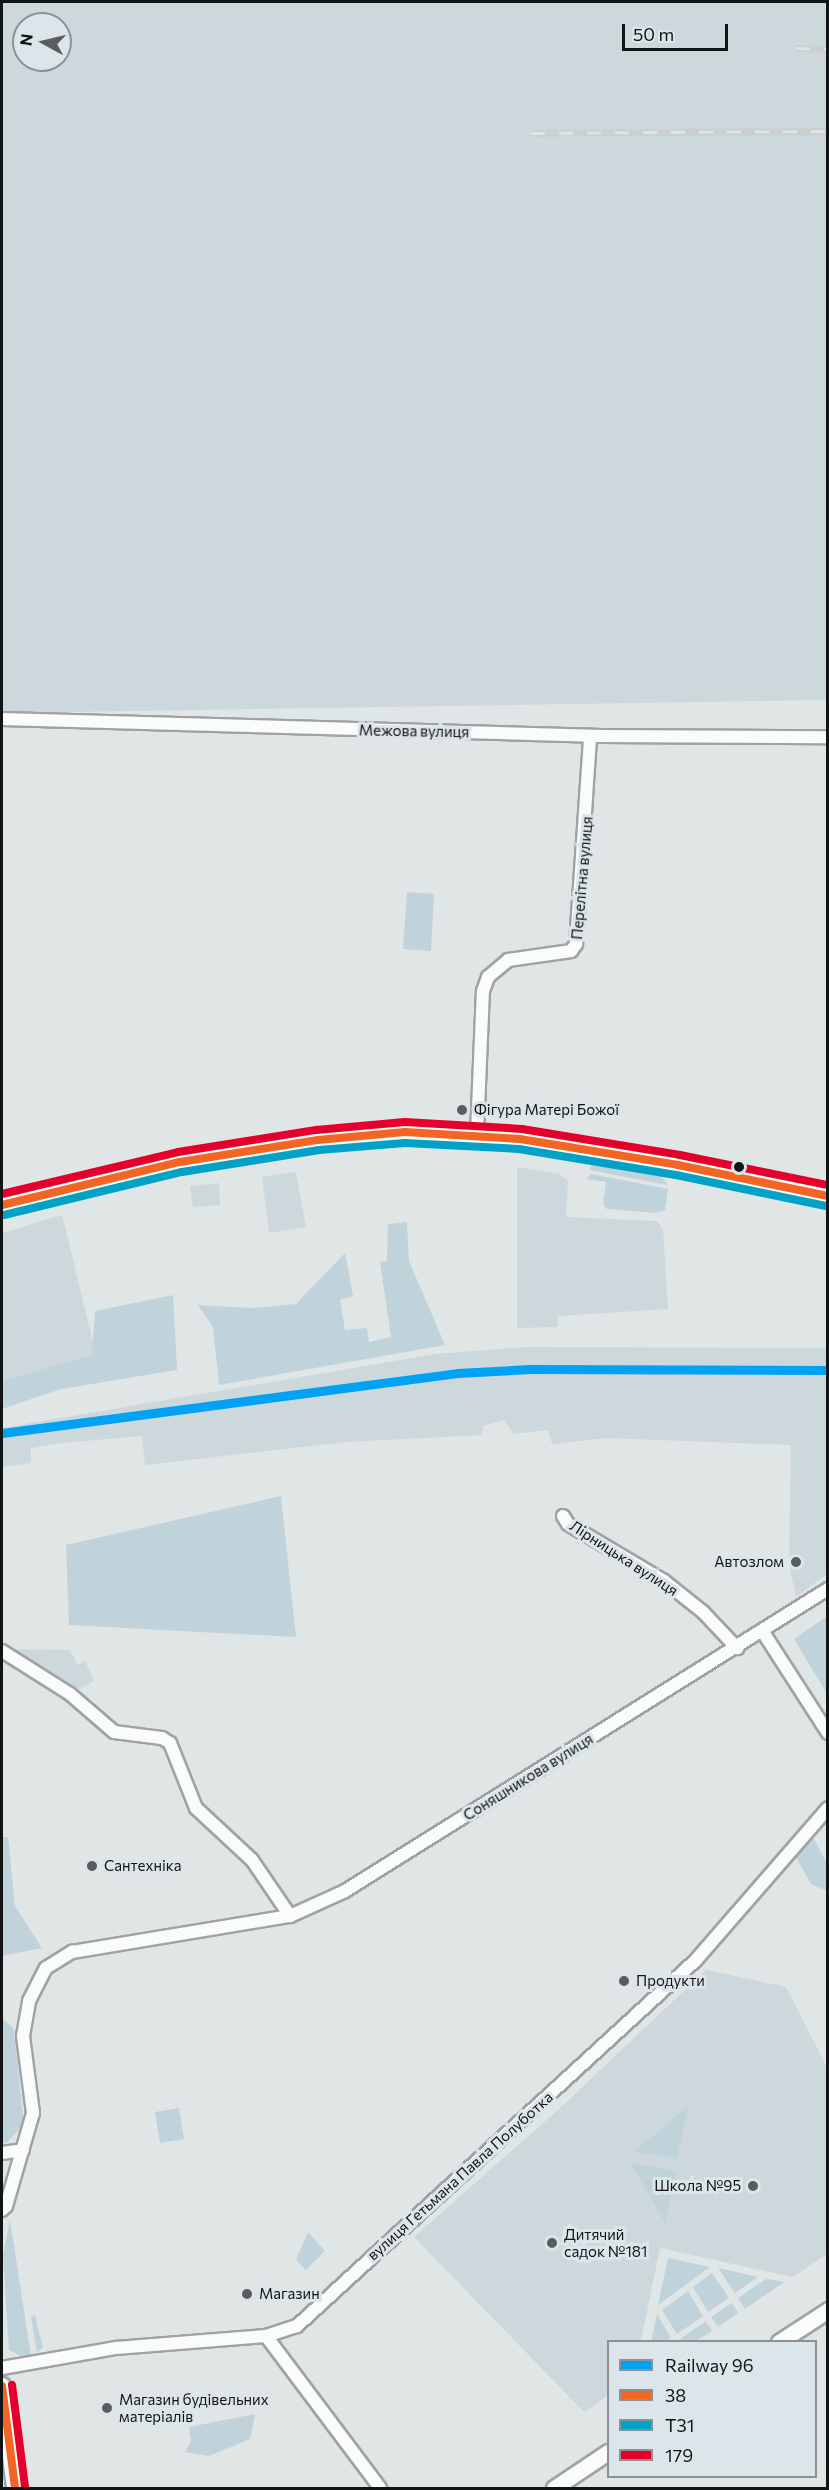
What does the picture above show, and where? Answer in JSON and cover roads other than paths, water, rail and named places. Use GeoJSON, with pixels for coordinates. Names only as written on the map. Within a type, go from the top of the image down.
{"type":"FeatureCollection","features":[{"type":"Feature","properties":{"kind":"main road"},"geometry":{"type":"LineString","coordinates":[[2,1205],[115,1174],[318,1140],[405,1132],[477,1133],[678,1165],[828,1196]]}},
{"type":"Feature","properties":{"kind":"main road"},"geometry":{"type":"LineString","coordinates":[[2,2386],[15,2488]]}},
{"type":"Feature","properties":{"kind":"street","name":"Межова вулиця"},"geometry":{"type":"LineString","coordinates":[[2,719],[590,736],[828,737]]}},
{"type":"Feature","properties":{"kind":"street","name":"Перелітна вулиця"},"geometry":{"type":"LineString","coordinates":[[477,1133],[483,992],[488,977],[508,960],[570,951],[576,944],[590,736]]}},
{"type":"Feature","properties":{"kind":"street","name":"Лірницька вулиця"},"geometry":{"type":"LineString","coordinates":[[563,1516],[568,1524],[664,1581],[703,1612],[737,1648]]}},
{"type":"Feature","properties":{"kind":"street"},"geometry":{"type":"LineString","coordinates":[[828,1589],[764,1632],[828,1733]]}},
{"type":"Feature","properties":{"kind":"street","name":"Соняшникова вулиця"},"geometry":{"type":"LineString","coordinates":[[2,2210],[6,2206],[33,2113],[22,2036],[29,2001],[46,1968],[72,1952],[290,1916],[345,1891],[764,1632]]}},
{"type":"Feature","properties":{"kind":"street"},"geometry":{"type":"LineString","coordinates":[[2,1651],[70,1694],[114,1732],[162,1738],[170,1743],[196,1808],[252,1860],[290,1916]]}},
{"type":"Feature","properties":{"kind":"street","name":"вулиця Гетьмана Павла Полуботка"},"geometry":{"type":"LineString","coordinates":[[2,2368],[116,2348],[266,2336],[297,2326],[696,1960],[828,1808]]}},
{"type":"Feature","properties":{"kind":"street"},"geometry":{"type":"LineString","coordinates":[[2,2153],[23,2150]]}},
{"type":"Feature","properties":{"kind":"street"},"geometry":{"type":"LineString","coordinates":[[782,2340],[828,2310]]}},
{"type":"Feature","properties":{"kind":"street"},"geometry":{"type":"LineString","coordinates":[[266,2336],[380,2488]]}},
{"type":"Feature","properties":{"kind":"street"},"geometry":{"type":"LineString","coordinates":[[554,2488],[607,2453]]}},
{"type":"Feature","properties":{"kind":"railway"},"geometry":{"type":"LineString","coordinates":[[796,48],[828,49]]}},
{"type":"Feature","properties":{"kind":"railway"},"geometry":{"type":"LineString","coordinates":[[531,133],[828,131]]}},
{"type":"Feature","properties":{"kind":"rail line","name":"96"},"geometry":{"type":"LineString","coordinates":[[2,1433],[457,1373],[530,1369],[828,1370]]}},
{"type":"Feature","properties":{"kind":"place","name":"Фігура Матері Божої"},"geometry":{"type":"Point","coordinates":[462,1110]}},
{"type":"Feature","properties":{"kind":"place","name":"Автозлом"},"geometry":{"type":"Point","coordinates":[796,1562]}},
{"type":"Feature","properties":{"kind":"place","name":"Сантехніка"},"geometry":{"type":"Point","coordinates":[92,1866]}},
{"type":"Feature","properties":{"kind":"place","name":"Продукти"},"geometry":{"type":"Point","coordinates":[624,1981]}},
{"type":"Feature","properties":{"kind":"place","name":"Школа №95"},"geometry":{"type":"Point","coordinates":[753,2186]}},
{"type":"Feature","properties":{"kind":"place","name":"Дитячий садок №181"},"geometry":{"type":"Point","coordinates":[552,2243]}},
{"type":"Feature","properties":{"kind":"place","name":"Магазин"},"geometry":{"type":"Point","coordinates":[247,2294]}},
{"type":"Feature","properties":{"kind":"place","name":"Магазин будівельних матеріалів"},"geometry":{"type":"Point","coordinates":[107,2408]}}]}
